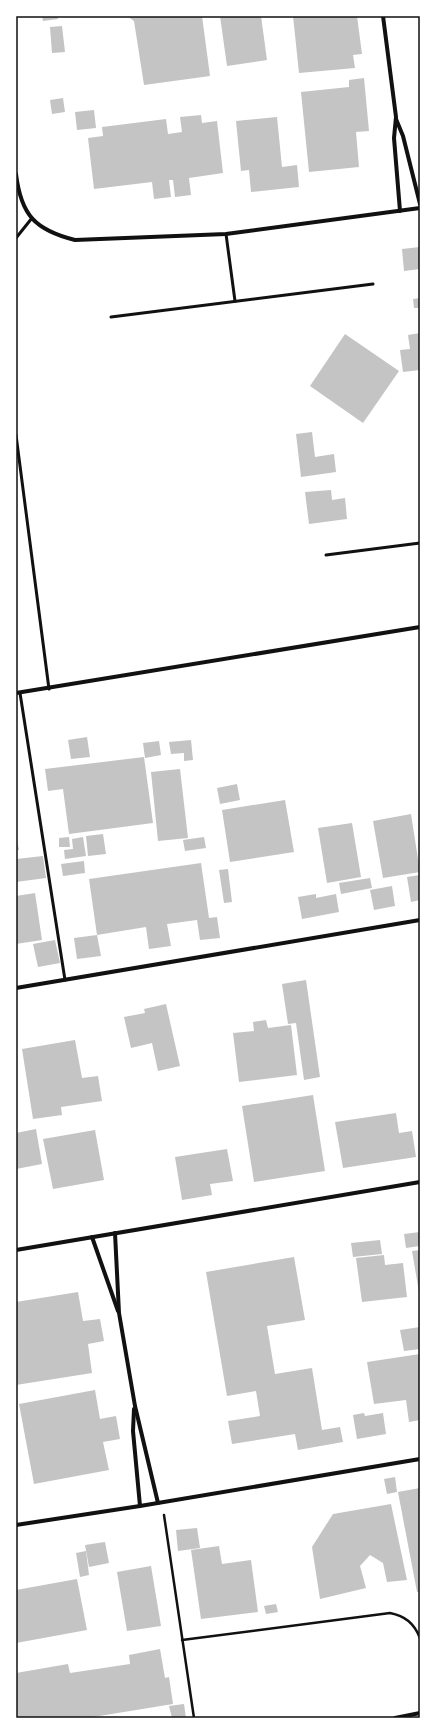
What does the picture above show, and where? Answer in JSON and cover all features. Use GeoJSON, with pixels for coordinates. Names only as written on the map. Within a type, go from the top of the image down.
{"type":"FeatureCollection","features":[{"type":"Feature","properties":{"kind":"street"},"geometry":{"type":"LineString","coordinates":[[383,16],[396,117],[394,143],[400,211]]}},
{"type":"Feature","properties":{"kind":"street"},"geometry":{"type":"LineString","coordinates":[[396,117],[403,136],[420,204]]}},
{"type":"Feature","properties":{"kind":"street"},"geometry":{"type":"LineString","coordinates":[[16,174],[20,197],[32,218],[43,228],[57,236],[75,240],[226,234],[420,208]]}},
{"type":"Feature","properties":{"kind":"street"},"geometry":{"type":"LineString","coordinates":[[18,693],[420,627]]}},
{"type":"Feature","properties":{"kind":"street"},"geometry":{"type":"LineString","coordinates":[[16,988],[420,920]]}},
{"type":"Feature","properties":{"kind":"street"},"geometry":{"type":"LineString","coordinates":[[16,1250],[420,1182]]}},
{"type":"Feature","properties":{"kind":"street"},"geometry":{"type":"LineString","coordinates":[[115,1233],[119,1313],[134,1406],[160,1503]]}},
{"type":"Feature","properties":{"kind":"street"},"geometry":{"type":"LineString","coordinates":[[92,1237],[119,1313]]}},
{"type":"Feature","properties":{"kind":"street"},"geometry":{"type":"LineString","coordinates":[[134,1406],[133,1431],[140,1506]]}},
{"type":"Feature","properties":{"kind":"street"},"geometry":{"type":"LineString","coordinates":[[16,1525],[160,1503],[420,1459]]}},
{"type":"Feature","properties":{"kind":"street"},"geometry":{"type":"LineString","coordinates":[[395,1718],[420,1713]]}},
{"type":"Feature","properties":{"kind":"lane"},"geometry":{"type":"LineString","coordinates":[[16,238],[32,218]]}},
{"type":"Feature","properties":{"kind":"lane"},"geometry":{"type":"LineString","coordinates":[[226,234],[236,301]]}},
{"type":"Feature","properties":{"kind":"lane"},"geometry":{"type":"LineString","coordinates":[[111,317],[373,284]]}},
{"type":"Feature","properties":{"kind":"lane"},"geometry":{"type":"LineString","coordinates":[[16,435],[49,689]]}},
{"type":"Feature","properties":{"kind":"lane"},"geometry":{"type":"LineString","coordinates":[[326,555],[420,543]]}},
{"type":"Feature","properties":{"kind":"lane"},"geometry":{"type":"LineString","coordinates":[[18,693],[65,980]]}},
{"type":"Feature","properties":{"kind":"path"},"geometry":{"type":"LineString","coordinates":[[160,1503],[194,1718]]}},
{"type":"Feature","properties":{"kind":"path"},"geometry":{"type":"LineString","coordinates":[[182,1640],[390,1613],[398,1614],[411,1622],[420,1638]]}},
{"type":"Feature","properties":{"kind":"building"},"geometry":{"type":"Polygon","coordinates":[[[42,16],[57,16],[58,19],[43,21],[42,16]]]}},
{"type":"Feature","properties":{"kind":"building"},"geometry":{"type":"Polygon","coordinates":[[[127,16],[202,16],[210,76],[144,85],[134,21],[127,16]]]}},
{"type":"Feature","properties":{"kind":"building"},"geometry":{"type":"Polygon","coordinates":[[[220,16],[261,16],[267,60],[227,66],[220,16]]]}},
{"type":"Feature","properties":{"kind":"building"},"geometry":{"type":"Polygon","coordinates":[[[293,16],[357,16],[362,54],[353,55],[355,68],[299,73],[293,16]]]}},
{"type":"Feature","properties":{"kind":"building"},"geometry":{"type":"Polygon","coordinates":[[[62,26],[65,52],[52,53],[50,27],[62,26]]]}},
{"type":"Feature","properties":{"kind":"building"},"geometry":{"type":"Polygon","coordinates":[[[364,78],[369,131],[356,132],[359,167],[309,172],[301,92],[349,87],[349,80],[364,78]]]}},
{"type":"Feature","properties":{"kind":"building"},"geometry":{"type":"Polygon","coordinates":[[[63,98],[65,112],[52,114],[50,100],[63,98]]]}},
{"type":"Feature","properties":{"kind":"building"},"geometry":{"type":"Polygon","coordinates":[[[94,110],[96,128],[77,130],[75,112],[94,110]]]}},
{"type":"Feature","properties":{"kind":"building"},"geometry":{"type":"Polygon","coordinates":[[[201,115],[202,123],[217,121],[223,173],[189,178],[191,195],[175,197],[173,180],[169,180],[171,197],[154,199],[152,182],[94,189],[88,138],[103,136],[102,127],[166,119],[168,134],[182,132],[180,117],[201,115]]]}},
{"type":"Feature","properties":{"kind":"building"},"geometry":{"type":"Polygon","coordinates":[[[277,117],[282,167],[297,165],[299,187],[251,192],[249,170],[241,171],[236,121],[277,117]]]}},
{"type":"Feature","properties":{"kind":"building"},"geometry":{"type":"Polygon","coordinates":[[[420,247],[420,269],[404,271],[402,249],[420,247]]]}},
{"type":"Feature","properties":{"kind":"building"},"geometry":{"type":"Polygon","coordinates":[[[420,298],[420,308],[414,308],[413,299],[420,298]]]}},
{"type":"Feature","properties":{"kind":"building"},"geometry":{"type":"Polygon","coordinates":[[[420,333],[420,370],[403,372],[400,350],[410,349],[408,335],[420,333]]]}},
{"type":"Feature","properties":{"kind":"building"},"geometry":{"type":"Polygon","coordinates":[[[345,334],[399,371],[363,423],[310,386],[345,334]]]}},
{"type":"Feature","properties":{"kind":"building"},"geometry":{"type":"Polygon","coordinates":[[[312,432],[315,457],[334,454],[336,472],[301,477],[296,434],[312,432]]]}},
{"type":"Feature","properties":{"kind":"building"},"geometry":{"type":"Polygon","coordinates":[[[331,490],[332,500],[345,498],[347,519],[309,524],[305,492],[331,490]]]}},
{"type":"Feature","properties":{"kind":"building"},"geometry":{"type":"Polygon","coordinates":[[[87,737],[90,757],[71,759],[68,740],[87,737]]]}},
{"type":"Feature","properties":{"kind":"building"},"geometry":{"type":"Polygon","coordinates":[[[191,740],[193,760],[184,761],[184,753],[171,754],[169,742],[191,740]]]}},
{"type":"Feature","properties":{"kind":"building"},"geometry":{"type":"Polygon","coordinates":[[[159,741],[161,755],[145,758],[143,743],[159,741]]]}},
{"type":"Feature","properties":{"kind":"building"},"geometry":{"type":"Polygon","coordinates":[[[144,757],[153,823],[69,834],[63,789],[48,791],[45,769],[144,757]]]}},
{"type":"Feature","properties":{"kind":"building"},"geometry":{"type":"Polygon","coordinates":[[[180,769],[188,838],[158,841],[151,772],[180,769]]]}},
{"type":"Feature","properties":{"kind":"building"},"geometry":{"type":"Polygon","coordinates":[[[237,784],[240,800],[220,804],[217,788],[237,784]]]}},
{"type":"Feature","properties":{"kind":"building"},"geometry":{"type":"Polygon","coordinates":[[[285,800],[294,852],[230,862],[222,810],[285,800]]]}},
{"type":"Feature","properties":{"kind":"building"},"geometry":{"type":"Polygon","coordinates":[[[411,814],[420,872],[383,878],[373,821],[411,814]]]}},
{"type":"Feature","properties":{"kind":"building"},"geometry":{"type":"Polygon","coordinates":[[[352,823],[361,877],[327,883],[318,828],[352,823]]]}},
{"type":"Feature","properties":{"kind":"building"},"geometry":{"type":"Polygon","coordinates":[[[103,834],[106,854],[88,856],[86,836],[103,834]]]}},
{"type":"Feature","properties":{"kind":"building"},"geometry":{"type":"Polygon","coordinates":[[[16,835],[19,850],[16,850],[16,835]]]}},
{"type":"Feature","properties":{"kind":"building"},"geometry":{"type":"Polygon","coordinates":[[[69,837],[70,847],[59,847],[59,838],[69,837]]]}},
{"type":"Feature","properties":{"kind":"building"},"geometry":{"type":"Polygon","coordinates":[[[83,837],[86,856],[65,859],[64,850],[73,849],[72,839],[83,837]]]}},
{"type":"Feature","properties":{"kind":"building"},"geometry":{"type":"Polygon","coordinates":[[[204,837],[206,848],[185,851],[183,840],[204,837]]]}},
{"type":"Feature","properties":{"kind":"building"},"geometry":{"type":"Polygon","coordinates":[[[43,856],[46,878],[16,882],[16,859],[43,856]]]}},
{"type":"Feature","properties":{"kind":"building"},"geometry":{"type":"Polygon","coordinates":[[[84,861],[85,873],[63,876],[61,864],[84,861]]]}},
{"type":"Feature","properties":{"kind":"building"},"geometry":{"type":"Polygon","coordinates":[[[201,863],[209,918],[217,917],[220,938],[200,940],[197,920],[167,924],[171,946],[149,949],[146,927],[97,935],[89,879],[201,863]]]}},
{"type":"Feature","properties":{"kind":"building"},"geometry":{"type":"Polygon","coordinates":[[[228,869],[232,902],[224,903],[219,870],[228,869]]]}},
{"type":"Feature","properties":{"kind":"building"},"geometry":{"type":"Polygon","coordinates":[[[420,875],[420,900],[411,902],[407,877],[420,875]]]}},
{"type":"Feature","properties":{"kind":"building"},"geometry":{"type":"Polygon","coordinates":[[[370,878],[372,888],[341,894],[339,883],[370,878]]]}},
{"type":"Feature","properties":{"kind":"building"},"geometry":{"type":"Polygon","coordinates":[[[392,886],[395,906],[374,910],[370,890],[392,886]]]}},
{"type":"Feature","properties":{"kind":"building"},"geometry":{"type":"Polygon","coordinates":[[[35,893],[42,940],[16,944],[16,896],[35,893]]]}},
{"type":"Feature","properties":{"kind":"building"},"geometry":{"type":"Polygon","coordinates":[[[316,894],[316,898],[336,894],[339,912],[302,919],[298,897],[316,894]]]}},
{"type":"Feature","properties":{"kind":"building"},"geometry":{"type":"Polygon","coordinates":[[[97,935],[101,956],[77,959],[74,938],[97,935]]]}},
{"type":"Feature","properties":{"kind":"building"},"geometry":{"type":"Polygon","coordinates":[[[55,940],[60,963],[38,967],[33,944],[55,940]]]}},
{"type":"Feature","properties":{"kind":"building"},"geometry":{"type":"Polygon","coordinates":[[[306,980],[320,1077],[304,1080],[296,1023],[288,1024],[282,984],[306,980]]]}},
{"type":"Feature","properties":{"kind":"building"},"geometry":{"type":"Polygon","coordinates":[[[166,1004],[180,1066],[158,1071],[152,1043],[131,1048],[124,1017],[145,1013],[144,1009],[166,1004]]]}},
{"type":"Feature","properties":{"kind":"building"},"geometry":{"type":"Polygon","coordinates":[[[266,1020],[268,1028],[291,1025],[297,1075],[239,1082],[233,1033],[254,1031],[253,1022],[266,1020]]]}},
{"type":"Feature","properties":{"kind":"building"},"geometry":{"type":"Polygon","coordinates":[[[75,1040],[82,1078],[98,1076],[102,1101],[61,1107],[62,1115],[33,1119],[22,1049],[75,1040]]]}},
{"type":"Feature","properties":{"kind":"building"},"geometry":{"type":"Polygon","coordinates":[[[313,1095],[325,1171],[254,1182],[242,1106],[313,1095]]]}},
{"type":"Feature","properties":{"kind":"building"},"geometry":{"type":"Polygon","coordinates":[[[396,1113],[399,1133],[412,1131],[416,1157],[343,1168],[335,1122],[396,1113]]]}},
{"type":"Feature","properties":{"kind":"building"},"geometry":{"type":"Polygon","coordinates":[[[36,1129],[42,1164],[16,1169],[16,1133],[36,1129]]]}},
{"type":"Feature","properties":{"kind":"building"},"geometry":{"type":"Polygon","coordinates":[[[95,1130],[104,1180],[53,1189],[43,1139],[95,1130]]]}},
{"type":"Feature","properties":{"kind":"building"},"geometry":{"type":"Polygon","coordinates":[[[227,1149],[233,1181],[210,1184],[212,1195],[182,1200],[175,1157],[227,1149]]]}},
{"type":"Feature","properties":{"kind":"building"},"geometry":{"type":"Polygon","coordinates":[[[420,1232],[420,1246],[406,1248],[404,1234],[420,1232]]]}},
{"type":"Feature","properties":{"kind":"building"},"geometry":{"type":"Polygon","coordinates":[[[380,1240],[382,1254],[353,1257],[351,1243],[380,1240]]]}},
{"type":"Feature","properties":{"kind":"building"},"geometry":{"type":"Polygon","coordinates":[[[420,1250],[420,1292],[419,1292],[412,1251],[420,1250]]]}},
{"type":"Feature","properties":{"kind":"building"},"geometry":{"type":"Polygon","coordinates":[[[384,1255],[385,1265],[403,1263],[407,1297],[362,1302],[356,1258],[384,1255]]]}},
{"type":"Feature","properties":{"kind":"building"},"geometry":{"type":"Polygon","coordinates":[[[294,1257],[305,1320],[267,1326],[275,1374],[312,1368],[322,1430],[340,1427],[343,1442],[298,1450],[295,1434],[232,1444],[228,1421],[260,1416],[256,1391],[227,1396],[206,1272],[294,1257]]]}},
{"type":"Feature","properties":{"kind":"building"},"geometry":{"type":"Polygon","coordinates":[[[78,1292],[83,1321],[100,1319],[104,1341],[88,1344],[92,1373],[16,1385],[16,1302],[78,1292]]]}},
{"type":"Feature","properties":{"kind":"building"},"geometry":{"type":"Polygon","coordinates":[[[420,1327],[420,1349],[404,1351],[400,1330],[420,1327]]]}},
{"type":"Feature","properties":{"kind":"building"},"geometry":{"type":"Polygon","coordinates":[[[420,1354],[420,1420],[409,1422],[406,1400],[374,1404],[367,1362],[420,1354]]]}},
{"type":"Feature","properties":{"kind":"building"},"geometry":{"type":"Polygon","coordinates":[[[95,1390],[100,1419],[116,1416],[120,1439],[103,1442],[109,1470],[34,1484],[19,1404],[95,1390]]]}},
{"type":"Feature","properties":{"kind":"building"},"geometry":{"type":"Polygon","coordinates":[[[364,1413],[365,1416],[383,1413],[386,1434],[357,1439],[353,1415],[364,1413]]]}},
{"type":"Feature","properties":{"kind":"building"},"geometry":{"type":"Polygon","coordinates":[[[395,1477],[397,1492],[387,1494],[384,1479],[395,1477]]]}},
{"type":"Feature","properties":{"kind":"building"},"geometry":{"type":"Polygon","coordinates":[[[420,1488],[420,1592],[417,1592],[398,1492],[420,1488]]]}},
{"type":"Feature","properties":{"kind":"building"},"geometry":{"type":"Polygon","coordinates":[[[391,1504],[407,1580],[387,1582],[383,1563],[370,1555],[360,1566],[366,1588],[320,1599],[312,1547],[333,1514],[391,1504]]]}},
{"type":"Feature","properties":{"kind":"building"},"geometry":{"type":"Polygon","coordinates":[[[197,1528],[200,1548],[178,1551],[176,1530],[197,1528]]]}},
{"type":"Feature","properties":{"kind":"building"},"geometry":{"type":"Polygon","coordinates":[[[105,1542],[109,1563],[89,1567],[85,1545],[105,1542]]]}},
{"type":"Feature","properties":{"kind":"building"},"geometry":{"type":"Polygon","coordinates":[[[219,1546],[222,1564],[251,1560],[258,1612],[201,1619],[191,1550],[219,1546]]]}},
{"type":"Feature","properties":{"kind":"building"},"geometry":{"type":"Polygon","coordinates":[[[86,1551],[89,1575],[80,1577],[76,1553],[86,1551]]]}},
{"type":"Feature","properties":{"kind":"building"},"geometry":{"type":"Polygon","coordinates":[[[151,1566],[161,1626],[127,1631],[117,1572],[151,1566]]]}},
{"type":"Feature","properties":{"kind":"building"},"geometry":{"type":"Polygon","coordinates":[[[77,1579],[87,1630],[16,1643],[16,1590],[77,1579]]]}},
{"type":"Feature","properties":{"kind":"building"},"geometry":{"type":"Polygon","coordinates":[[[276,1604],[278,1612],[266,1614],[264,1606],[276,1604]]]}},
{"type":"Feature","properties":{"kind":"building"},"geometry":{"type":"Polygon","coordinates":[[[160,1649],[165,1678],[169,1677],[173,1704],[87,1718],[16,1718],[16,1673],[68,1664],[70,1673],[130,1664],[129,1655],[160,1649]]]}},
{"type":"Feature","properties":{"kind":"building"},"geometry":{"type":"Polygon","coordinates":[[[184,1704],[186,1718],[172,1718],[169,1706],[184,1704]]]}}]}
